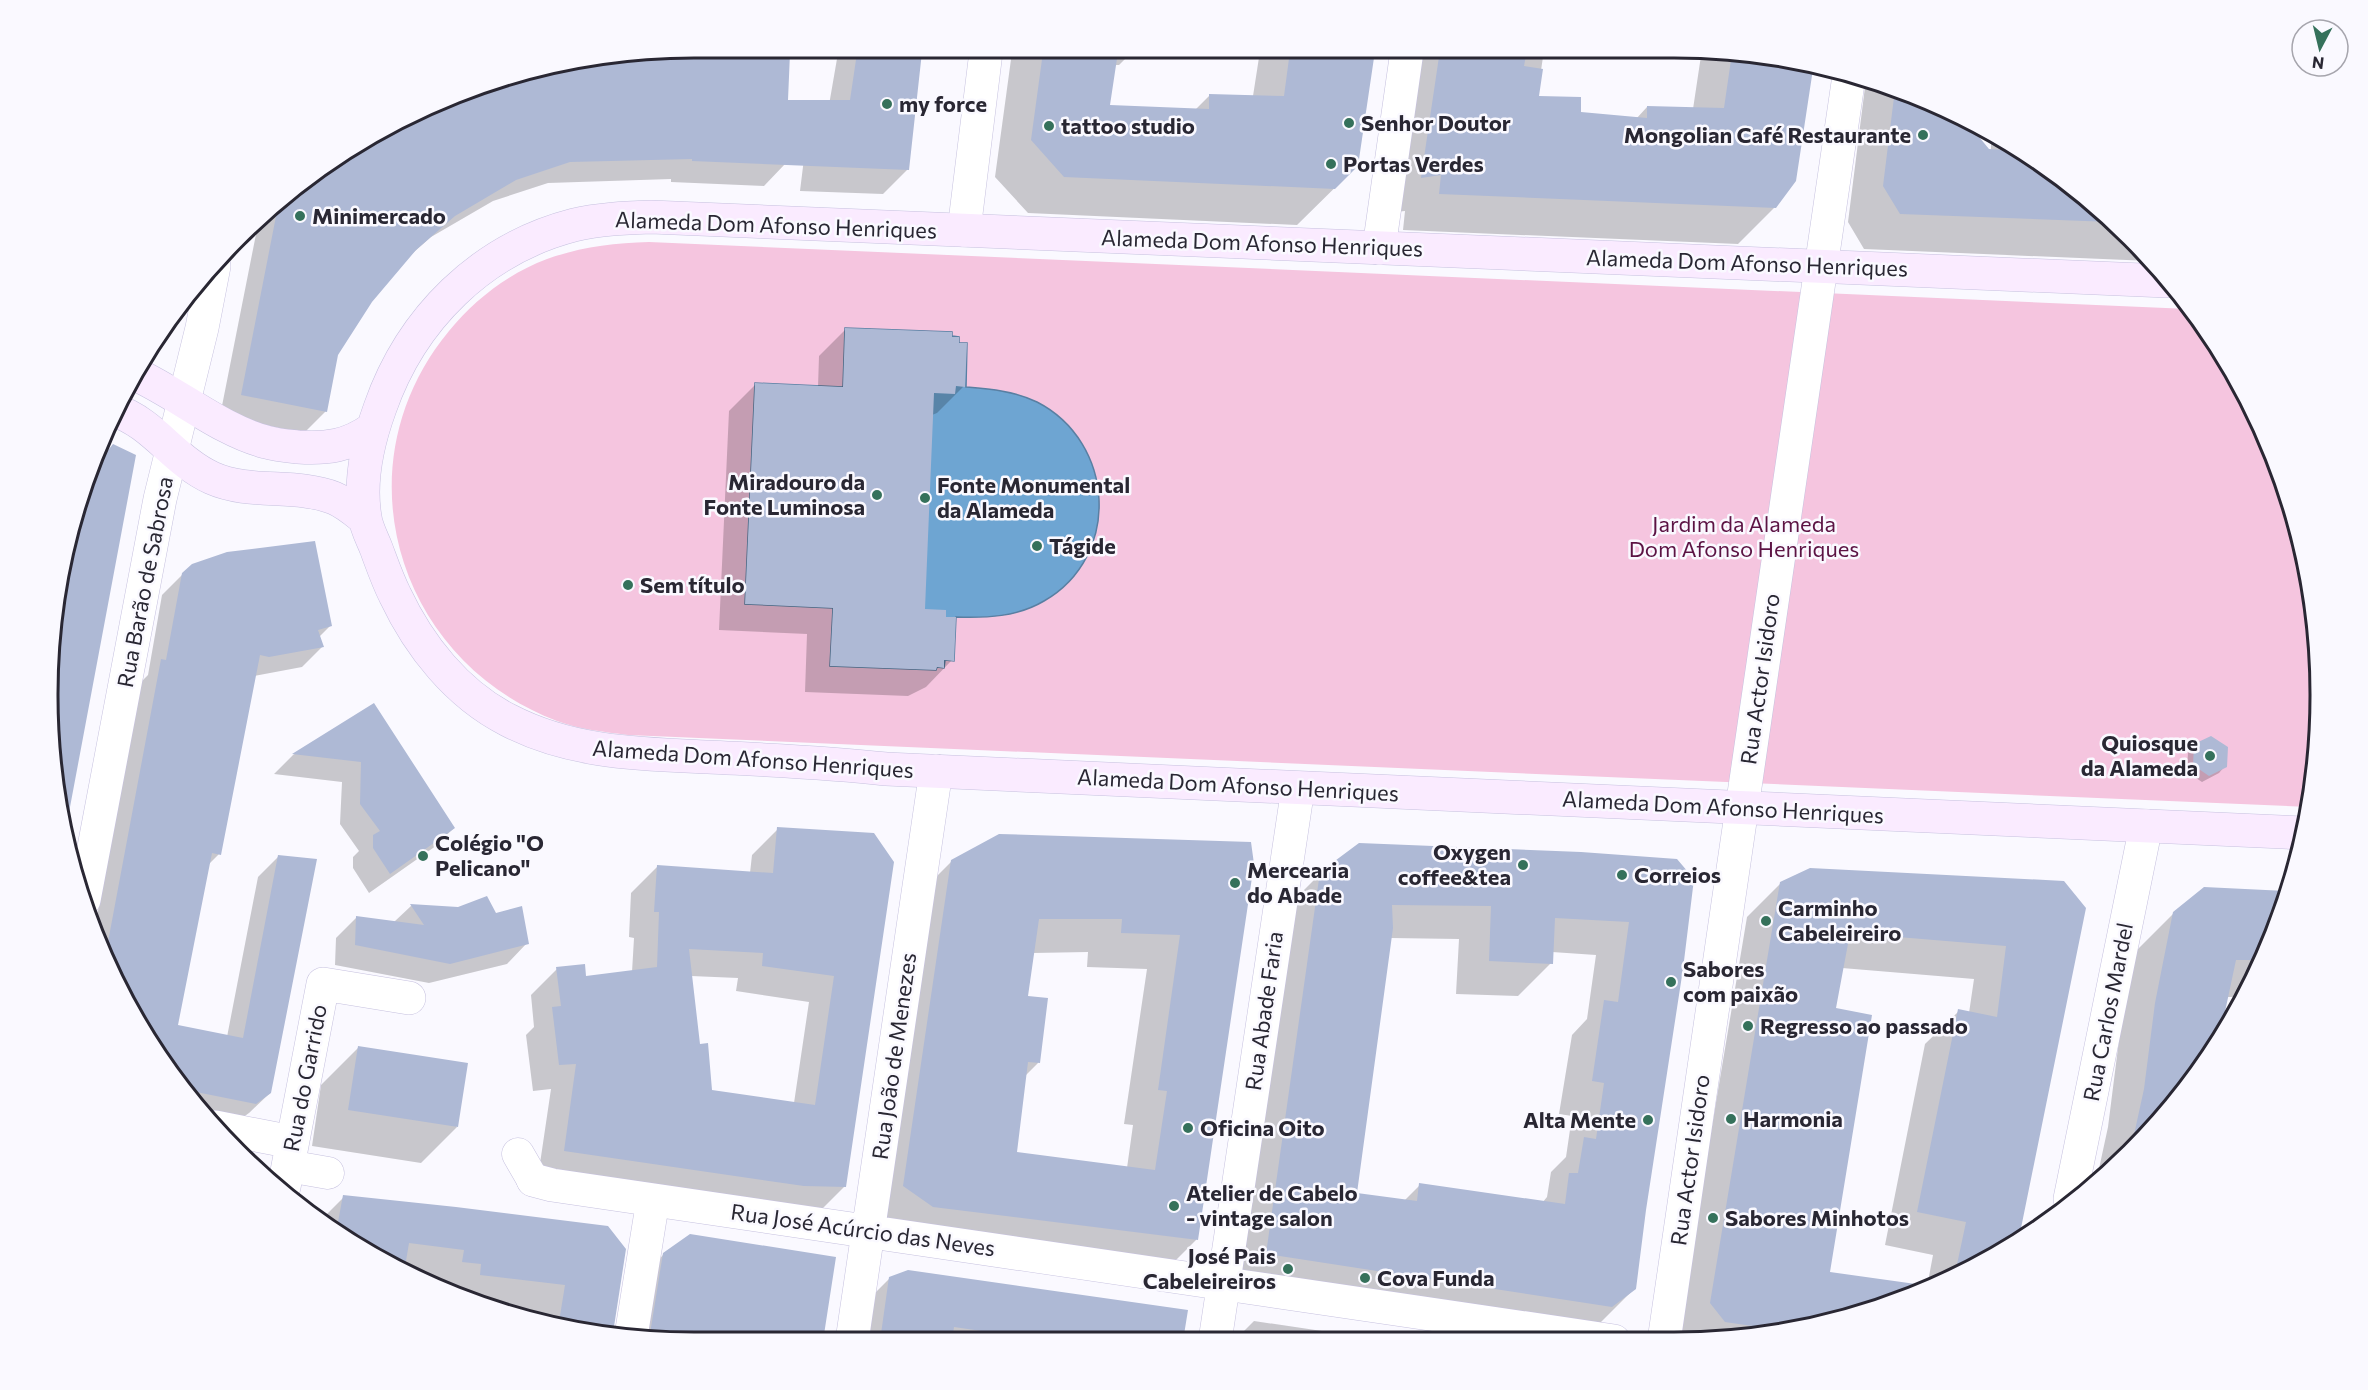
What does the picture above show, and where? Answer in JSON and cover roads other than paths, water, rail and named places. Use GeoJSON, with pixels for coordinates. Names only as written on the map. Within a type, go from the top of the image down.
{"type":"FeatureCollection","features":[{"type":"Feature","properties":{"kind":"main road","name":"Alameda Dom Afonso Henriques"},"geometry":{"type":"LineString","coordinates":[[2156,281],[651,217],[613,219],[574,225],[546,234],[502,254],[471,276],[442,302],[417,332],[397,366],[372,429],[364,479],[365,519],[405,617],[425,648],[449,675],[476,699],[506,720],[539,735],[574,746],[629,754],[830,762],[885,769],[2294,833]]}},
{"type":"Feature","properties":{"kind":"main road"},"geometry":{"type":"LineString","coordinates":[[143,378],[184,400],[221,424],[268,443],[315,448],[333,447],[359,438],[372,429]]}},
{"type":"Feature","properties":{"kind":"main road"},"geometry":{"type":"LineString","coordinates":[[124,413],[149,427],[172,451],[212,478],[242,486],[334,498],[365,519]]}},
{"type":"Feature","properties":{"kind":"street"},"geometry":{"type":"LineString","coordinates":[[964,231],[985,58]]}},
{"type":"Feature","properties":{"kind":"street"},"geometry":{"type":"LineString","coordinates":[[1379,248],[1406,58]]}},
{"type":"Feature","properties":{"kind":"street","name":"Rua Actor Isidoro"},"geometry":{"type":"LineString","coordinates":[[1665,1332],[1848,83]]}},
{"type":"Feature","properties":{"kind":"street","name":"Rua Barão de Sabrosa"},"geometry":{"type":"LineString","coordinates":[[87,884],[160,499],[202,328],[211,281]]}},
{"type":"Feature","properties":{"kind":"street","name":"Rua João de Menezes"},"geometry":{"type":"LineString","coordinates":[[853,1332],[936,771]]}},
{"type":"Feature","properties":{"kind":"street","name":"Rua Abade Faria"},"geometry":{"type":"LineString","coordinates":[[1216,1332],[1298,788]]}},
{"type":"Feature","properties":{"kind":"street","name":"Rua Carlos Mardel"},"geometry":{"type":"LineString","coordinates":[[2072,1191],[2146,826]]}},
{"type":"Feature","properties":{"kind":"street","name":"Rua do Garrido"},"geometry":{"type":"LineString","coordinates":[[288,1165],[322,984],[410,998]]}},
{"type":"Feature","properties":{"kind":"street"},"geometry":{"type":"LineString","coordinates":[[240,1140],[288,1165],[328,1173]]}},
{"type":"Feature","properties":{"kind":"street","name":"Rua José Acúrcio das Neves"},"geometry":{"type":"LineString","coordinates":[[526,1167],[552,1185],[1553,1332]]}},
{"type":"Feature","properties":{"kind":"street"},"geometry":{"type":"LineString","coordinates":[[632,1328],[653,1200]]}},
{"type":"Feature","properties":{"kind":"water","name":"Fonte Monumental da Alameda"},"geometry":{"type":"Polygon","coordinates":[[[845,328],[952,332],[952,336],[959,337],[959,343],[967,343],[966,387],[1011,393],[1037,402],[1063,420],[1082,444],[1094,471],[1099,500],[1097,529],[1087,557],[1069,581],[1044,601],[1023,610],[990,617],[956,617],[954,661],[945,660],[944,668],[937,667],[936,670],[830,666],[833,608],[745,604],[755,383],[843,387],[845,328]]]}},
{"type":"Feature","properties":{"kind":"place","name":"my force"},"geometry":{"type":"Point","coordinates":[887,104]}},
{"type":"Feature","properties":{"kind":"place","name":"Senhor Doutor"},"geometry":{"type":"Point","coordinates":[1349,123]}},
{"type":"Feature","properties":{"kind":"place","name":"tattoo studio"},"geometry":{"type":"Point","coordinates":[1049,126]}},
{"type":"Feature","properties":{"kind":"place","name":"Mongolian Café Restaurante"},"geometry":{"type":"Point","coordinates":[1923,135]}},
{"type":"Feature","properties":{"kind":"place","name":"Portas Verdes"},"geometry":{"type":"Point","coordinates":[1331,164]}},
{"type":"Feature","properties":{"kind":"place","name":"Minimercado"},"geometry":{"type":"Point","coordinates":[300,216]}},
{"type":"Feature","properties":{"kind":"place","name":"Miradouro da Fonte Luminosa"},"geometry":{"type":"Point","coordinates":[877,495]}},
{"type":"Feature","properties":{"kind":"place","name":"Fonte Monumental da Alameda"},"geometry":{"type":"Point","coordinates":[925,498]}},
{"type":"Feature","properties":{"kind":"place","name":"Tágide"},"geometry":{"type":"Point","coordinates":[1037,546]}},
{"type":"Feature","properties":{"kind":"place","name":"Sem título"},"geometry":{"type":"Point","coordinates":[628,585]}},
{"type":"Feature","properties":{"kind":"place","name":"Quiosque da Alameda"},"geometry":{"type":"Point","coordinates":[2210,756]}},
{"type":"Feature","properties":{"kind":"place","name":"Colégio \"O Pelicano\""},"geometry":{"type":"Point","coordinates":[423,856]}},
{"type":"Feature","properties":{"kind":"place","name":"Oxygen coffee&tea"},"geometry":{"type":"Point","coordinates":[1523,865]}},
{"type":"Feature","properties":{"kind":"place","name":"Correios"},"geometry":{"type":"Point","coordinates":[1622,875]}},
{"type":"Feature","properties":{"kind":"place","name":"Mercearia do Abade"},"geometry":{"type":"Point","coordinates":[1235,883]}},
{"type":"Feature","properties":{"kind":"place","name":"Carminho Cabeleireiro"},"geometry":{"type":"Point","coordinates":[1766,921]}},
{"type":"Feature","properties":{"kind":"place","name":"Sabores com paixão"},"geometry":{"type":"Point","coordinates":[1671,982]}},
{"type":"Feature","properties":{"kind":"place","name":"Regresso ao passado"},"geometry":{"type":"Point","coordinates":[1748,1026]}},
{"type":"Feature","properties":{"kind":"place","name":"Harmonia"},"geometry":{"type":"Point","coordinates":[1731,1119]}},
{"type":"Feature","properties":{"kind":"place","name":"Alta Mente"},"geometry":{"type":"Point","coordinates":[1648,1120]}},
{"type":"Feature","properties":{"kind":"place","name":"Oficina Oito"},"geometry":{"type":"Point","coordinates":[1188,1128]}},
{"type":"Feature","properties":{"kind":"place","name":"Atelier de Cabelo - vintage salon"},"geometry":{"type":"Point","coordinates":[1174,1206]}},
{"type":"Feature","properties":{"kind":"place","name":"Sabores Minhotos"},"geometry":{"type":"Point","coordinates":[1713,1218]}},
{"type":"Feature","properties":{"kind":"place","name":"José Pais Cabeleireiros"},"geometry":{"type":"Point","coordinates":[1288,1269]}},
{"type":"Feature","properties":{"kind":"place","name":"Cova Funda"},"geometry":{"type":"Point","coordinates":[1365,1278]}},
{"type":"Feature","properties":{"kind":"park label","name":"Jardim da Alameda Dom Afonso Henriques"},"geometry":{"type":"Point","coordinates":[1744,536]}}]}
